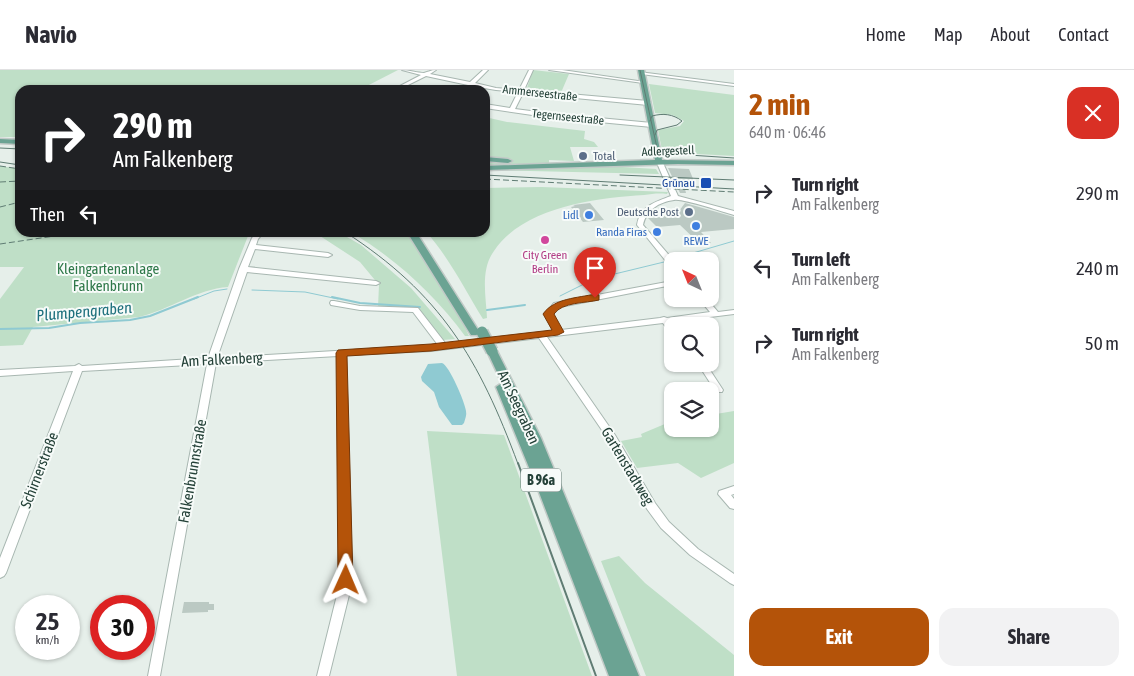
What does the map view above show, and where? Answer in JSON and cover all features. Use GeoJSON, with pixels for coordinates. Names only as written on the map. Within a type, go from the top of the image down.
{"type":"FeatureCollection","features":[{"type":"Feature","properties":{"kind":"main road"},"geometry":{"type":"LineString","coordinates":[[641,72],[657,158],[660,164]]}},
{"type":"Feature","properties":{"kind":"main road"},"geometry":{"type":"LineString","coordinates":[[0,143],[15,143]]}},
{"type":"Feature","properties":{"kind":"main road","name":"Adlergestell"},"geometry":{"type":"LineString","coordinates":[[490,159],[602,165]]}},
{"type":"Feature","properties":{"kind":"main road","name":"Adlergestell"},"geometry":{"type":"LineString","coordinates":[[490,168],[734,163]]}},
{"type":"Feature","properties":{"kind":"main road","name":"Am Seegraben"},"geometry":{"type":"LineString","coordinates":[[415,237],[479,333]]}},
{"type":"Feature","properties":{"kind":"main road","name":"Am Seegraben"},"geometry":{"type":"LineString","coordinates":[[420,237],[479,333],[535,438],[631,676]]}},
{"type":"Feature","properties":{"kind":"main road","name":"Am Seegraben"},"geometry":{"type":"LineString","coordinates":[[488,351],[544,487],[617,676]]}},
{"type":"Feature","properties":{"kind":"street","name":"Ammerseestraße"},"geometry":{"type":"LineString","coordinates":[[404,70],[470,85]]}},
{"type":"Feature","properties":{"kind":"street"},"geometry":{"type":"LineString","coordinates":[[406,85],[434,70]]}},
{"type":"Feature","properties":{"kind":"street"},"geometry":{"type":"LineString","coordinates":[[470,85],[486,70]]}},
{"type":"Feature","properties":{"kind":"street"},"geometry":{"type":"LineString","coordinates":[[512,110],[531,70]]}},
{"type":"Feature","properties":{"kind":"street"},"geometry":{"type":"LineString","coordinates":[[551,70],[643,82]]}},
{"type":"Feature","properties":{"kind":"street"},"geometry":{"type":"LineString","coordinates":[[641,72],[734,85]]}},
{"type":"Feature","properties":{"kind":"street","name":"Ammerseestraße"},"geometry":{"type":"LineString","coordinates":[[490,88],[648,103]]}},
{"type":"Feature","properties":{"kind":"street","name":"Tegernseestraße"},"geometry":{"type":"LineString","coordinates":[[490,107],[588,120],[652,125]]}},
{"type":"Feature","properties":{"kind":"street"},"geometry":{"type":"LineString","coordinates":[[660,164],[675,197]]}},
{"type":"Feature","properties":{"kind":"street"},"geometry":{"type":"LineString","coordinates":[[664,254],[640,225],[640,216],[644,210],[675,197],[734,213]]}},
{"type":"Feature","properties":{"kind":"street","name":"Falkenbrunnstraße"},"geometry":{"type":"LineString","coordinates":[[154,676],[212,360],[256,237]]}},
{"type":"Feature","properties":{"kind":"street"},"geometry":{"type":"LineString","coordinates":[[252,247],[328,255]]}},
{"type":"Feature","properties":{"kind":"street"},"geometry":{"type":"LineString","coordinates":[[243,269],[376,283]]}},
{"type":"Feature","properties":{"kind":"street"},"geometry":{"type":"LineString","coordinates":[[558,332],[549,314],[557,305],[664,285]]}},
{"type":"Feature","properties":{"kind":"street"},"geometry":{"type":"LineString","coordinates":[[334,303],[360,308],[415,310],[443,346]]}},
{"type":"Feature","properties":{"kind":"street"},"geometry":{"type":"LineString","coordinates":[[711,308],[716,314]]}},
{"type":"Feature","properties":{"kind":"street"},"geometry":{"type":"LineString","coordinates":[[730,313],[734,322]]}},
{"type":"Feature","properties":{"kind":"street","name":"Am Falkenberg"},"geometry":{"type":"LineString","coordinates":[[685,317],[730,313]]}},
{"type":"Feature","properties":{"kind":"street","name":"Am Falkenberg"},"geometry":{"type":"LineString","coordinates":[[0,373],[443,346],[664,319]]}},
{"type":"Feature","properties":{"kind":"street","name":"Gartenstadtweg"},"geometry":{"type":"LineString","coordinates":[[541,334],[612,437],[665,525],[694,552],[734,580]]}},
{"type":"Feature","properties":{"kind":"street"},"geometry":{"type":"LineString","coordinates":[[323,676],[345,586],[346,569],[342,353]]}},
{"type":"Feature","properties":{"kind":"street","name":"Schirnerstraße"},"geometry":{"type":"LineString","coordinates":[[0,573],[79,367]]}},
{"type":"Feature","properties":{"kind":"street"},"geometry":{"type":"LineString","coordinates":[[708,372],[720,390]]}},
{"type":"Feature","properties":{"kind":"street"},"geometry":{"type":"LineString","coordinates":[[734,490],[723,494],[734,505]]}},
{"type":"Feature","properties":{"kind":"green space"},"geometry":{"type":"Polygon","coordinates":[[[0,70],[398,70],[369,85],[15,85],[15,137],[0,137],[0,70]]]}},
{"type":"Feature","properties":{"kind":"green space"},"geometry":{"type":"Polygon","coordinates":[[[533,70],[569,74],[560,95],[526,91],[533,70]]]}},
{"type":"Feature","properties":{"kind":"green space"},"geometry":{"type":"Polygon","coordinates":[[[649,84],[734,95],[734,156],[662,150],[658,130],[680,126],[684,121],[673,115],[655,113],[649,84]]]}},
{"type":"Feature","properties":{"kind":"green space"},"geometry":{"type":"Polygon","coordinates":[[[490,118],[507,122],[585,131],[584,139],[594,142],[598,147],[570,147],[574,161],[549,160],[549,164],[490,166],[490,118]]]}},
{"type":"Feature","properties":{"kind":"green space","name":"Kleingartenanlage Falkenbrunn"},"geometry":{"type":"Polygon","coordinates":[[[0,166],[15,168],[15,237],[248,237],[228,287],[205,292],[139,317],[33,327],[23,345],[0,346],[0,299],[24,267],[0,267],[0,166]]]}},
{"type":"Feature","properties":{"kind":"green space"},"geometry":{"type":"Polygon","coordinates":[[[606,166],[656,169],[659,174],[490,170],[606,166]]]}},
{"type":"Feature","properties":{"kind":"green space"},"geometry":{"type":"Polygon","coordinates":[[[542,187],[668,192],[667,194],[625,196],[583,202],[542,215],[523,224],[507,236],[490,258],[485,275],[487,318],[483,319],[450,264],[430,237],[490,237],[490,188],[542,187]]]}},
{"type":"Feature","properties":{"kind":"green space"},"geometry":{"type":"Polygon","coordinates":[[[322,237],[347,237],[361,245],[411,288],[455,339],[443,340],[416,307],[378,307],[379,285],[360,262],[322,237]]]}},
{"type":"Feature","properties":{"kind":"green space"},"geometry":{"type":"Polygon","coordinates":[[[358,237],[411,237],[454,304],[469,336],[465,336],[454,321],[414,279],[358,237]]]}},
{"type":"Feature","properties":{"kind":"green space"},"geometry":{"type":"Polygon","coordinates":[[[734,411],[734,463],[701,478],[678,463],[637,468],[621,441],[642,437],[641,434],[664,424],[664,437],[719,437],[719,414],[734,411]]]}},
{"type":"Feature","properties":{"kind":"green space"},"geometry":{"type":"Polygon","coordinates":[[[427,431],[504,435],[592,676],[457,676],[427,431]]]}},
{"type":"Feature","properties":{"kind":"green space"},"geometry":{"type":"Polygon","coordinates":[[[619,556],[645,583],[734,655],[734,676],[646,676],[601,561],[619,556]]]}},
{"type":"Feature","properties":{"kind":"water"},"geometry":{"type":"Polygon","coordinates":[[[442,363],[452,377],[465,406],[466,416],[462,425],[452,425],[439,407],[434,392],[422,381],[421,377],[428,364],[442,363]]]}},
{"type":"Feature","properties":{"kind":"building"},"geometry":{"type":"Polygon","coordinates":[[[668,168],[689,169],[696,186],[684,185],[686,193],[680,193],[668,168]]]}},
{"type":"Feature","properties":{"kind":"building","name":"Lidl"},"geometry":{"type":"Polygon","coordinates":[[[590,203],[604,220],[583,222],[571,207],[575,206],[573,205],[590,203]]]}},
{"type":"Feature","properties":{"kind":"building"},"geometry":{"type":"Polygon","coordinates":[[[685,203],[734,217],[734,229],[701,232],[711,243],[700,244],[680,225],[657,227],[648,218],[676,215],[685,203]]]}},
{"type":"Feature","properties":{"kind":"building"},"geometry":{"type":"Polygon","coordinates":[[[184,602],[209,602],[209,604],[214,604],[214,610],[182,613],[184,602]]]}},
{"type":"Feature","properties":{"kind":"waterway","name":"Plumpengraben"},"geometry":{"type":"LineString","coordinates":[[696,252],[734,241]]}},
{"type":"Feature","properties":{"kind":"waterway","name":"Plumpengraben"},"geometry":{"type":"LineString","coordinates":[[560,296],[594,279],[664,262]]}},
{"type":"Feature","properties":{"kind":"waterway","name":"Plumpengraben"},"geometry":{"type":"LineString","coordinates":[[194,299],[214,291],[227,289]]}},
{"type":"Feature","properties":{"kind":"waterway","name":"Plumpengraben"},"geometry":{"type":"LineString","coordinates":[[252,290],[305,292],[338,299]]}},
{"type":"Feature","properties":{"kind":"waterway","name":"Plumpengraben"},"geometry":{"type":"LineString","coordinates":[[0,329],[49,328],[80,323],[130,320],[150,316],[198,297]]}},
{"type":"Feature","properties":{"kind":"waterway","name":"Plumpengraben"},"geometry":{"type":"LineString","coordinates":[[332,297],[360,303],[420,307]]}},
{"type":"Feature","properties":{"kind":"waterway","name":"Plumpengraben"},"geometry":{"type":"LineString","coordinates":[[487,310],[525,305]]}},
{"type":"Feature","properties":{"kind":"tram line"},"geometry":{"type":"LineString","coordinates":[[640,70],[651,119]]}},
{"type":"Feature","properties":{"kind":"tram line"},"geometry":{"type":"LineString","coordinates":[[651,119],[652,116],[664,114],[682,121],[677,125],[657,130],[655,135]]}},
{"type":"Feature","properties":{"kind":"tram line"},"geometry":{"type":"LineString","coordinates":[[651,119],[657,148],[674,154],[734,158]]}},
{"type":"Feature","properties":{"kind":"tram line"},"geometry":{"type":"LineString","coordinates":[[0,148],[15,149]]}},
{"type":"Feature","properties":{"kind":"tram line"},"geometry":{"type":"LineString","coordinates":[[0,162],[15,164]]}},
{"type":"Feature","properties":{"kind":"tram line"},"geometry":{"type":"LineString","coordinates":[[490,175],[734,189]]}},
{"type":"Feature","properties":{"kind":"tram line"},"geometry":{"type":"LineString","coordinates":[[620,175],[734,180]]}},
{"type":"Feature","properties":{"kind":"tram line"},"geometry":{"type":"LineString","coordinates":[[352,237],[378,255],[407,280],[432,305],[453,332],[488,392],[518,464]]}},
{"type":"Feature","properties":{"kind":"tram line"},"geometry":{"type":"LineString","coordinates":[[518,463],[596,676]]}},
{"type":"Feature","properties":{"kind":"railway"},"geometry":{"type":"LineString","coordinates":[[0,166],[15,168]]}},
{"type":"Feature","properties":{"kind":"railway"},"geometry":{"type":"LineString","coordinates":[[490,179],[734,192]]}},
{"type":"Feature","properties":{"kind":"railway"},"geometry":{"type":"LineString","coordinates":[[0,182],[15,181]]}},
{"type":"Feature","properties":{"kind":"railway"},"geometry":{"type":"LineString","coordinates":[[0,207],[15,203]]}},
{"type":"Feature","properties":{"kind":"railway"},"geometry":{"type":"LineString","coordinates":[[0,244],[48,237]]}},
{"type":"Feature","properties":{"kind":"place","name":"Total"},"geometry":{"type":"Point","coordinates":[583,156]}},
{"type":"Feature","properties":{"kind":"place","name":"Grünau"},"geometry":{"type":"Point","coordinates":[706,183]}},
{"type":"Feature","properties":{"kind":"place","name":"Deutsche Post"},"geometry":{"type":"Point","coordinates":[689,212]}},
{"type":"Feature","properties":{"kind":"place","name":"Lidl"},"geometry":{"type":"Point","coordinates":[589,215]}},
{"type":"Feature","properties":{"kind":"place","name":"REWE"},"geometry":{"type":"Point","coordinates":[696,226]}},
{"type":"Feature","properties":{"kind":"place","name":"Randa Firas"},"geometry":{"type":"Point","coordinates":[657,232]}},
{"type":"Feature","properties":{"kind":"place","name":"City Green Berlin"},"geometry":{"type":"Point","coordinates":[545,240]}},
{"type":"Feature","properties":{"kind":"route"},"geometry":{"type":"LineString","coordinates":[[346,580],[342,353],[431,348],[558,332],[549,314],[552,309],[557,305],[595,298]]}}]}
